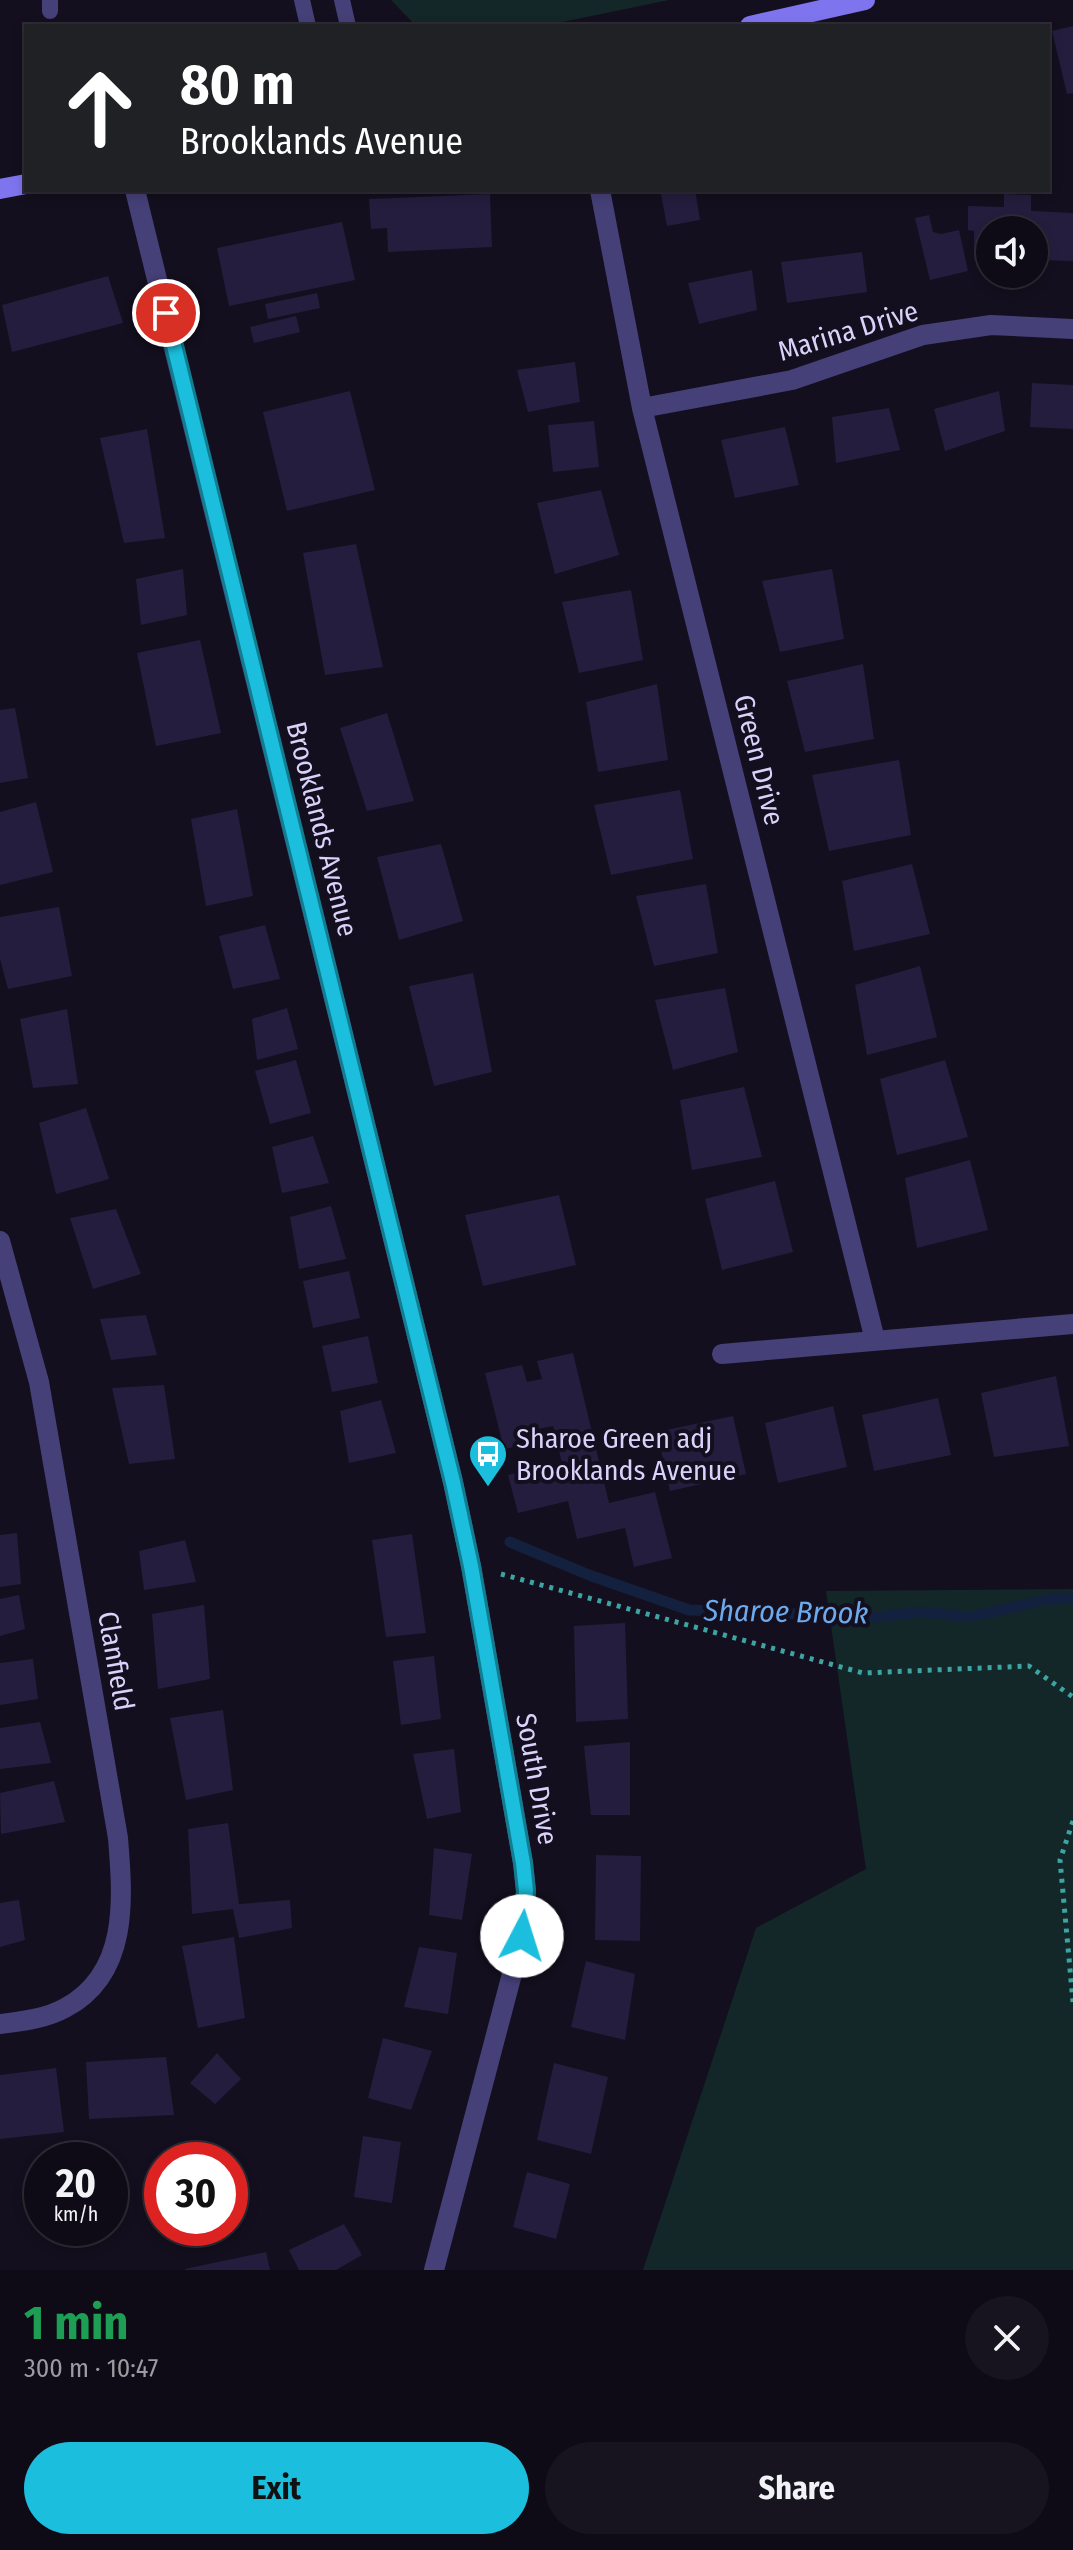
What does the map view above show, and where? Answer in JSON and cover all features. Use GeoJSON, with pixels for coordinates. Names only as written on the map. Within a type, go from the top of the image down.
{"type":"FeatureCollection","features":[{"type":"Feature","properties":{"kind":"street"},"geometry":{"type":"LineString","coordinates":[[759,24],[865,0]]}},
{"type":"Feature","properties":{"kind":"street"},"geometry":{"type":"LineString","coordinates":[[0,189],[24,184]]}},
{"type":"Feature","properties":{"kind":"street","name":"Brooklands Avenue"},"geometry":{"type":"LineString","coordinates":[[135,192],[453,1482]]}},
{"type":"Feature","properties":{"kind":"street","name":"Green Drive"},"geometry":{"type":"LineString","coordinates":[[600,192],[642,408],[875,1340]]}},
{"type":"Feature","properties":{"kind":"street","name":"Marina Drive"},"geometry":{"type":"LineString","coordinates":[[642,408],[792,380],[923,335],[991,325],[1073,329]]}},
{"type":"Feature","properties":{"kind":"street","name":"Clanfield"},"geometry":{"type":"LineString","coordinates":[[0,1241],[39,1382],[118,1838],[122,1882],[116,1944],[99,1981],[64,2009],[40,2018],[0,2024]]}},
{"type":"Feature","properties":{"kind":"street"},"geometry":{"type":"LineString","coordinates":[[722,1354],[1073,1324]]}},
{"type":"Feature","properties":{"kind":"street","name":"South Drive"},"geometry":{"type":"LineString","coordinates":[[434,2270],[519,1951],[526,1911],[523,1863],[471,1566],[453,1482]]}},
{"type":"Feature","properties":{"kind":"lane"},"geometry":{"type":"LineString","coordinates":[[302,0],[308,24]]}},
{"type":"Feature","properties":{"kind":"lane"},"geometry":{"type":"LineString","coordinates":[[342,0],[348,24]]}},
{"type":"Feature","properties":{"kind":"path"},"geometry":{"type":"LineString","coordinates":[[471,1566],[863,1673],[1029,1666],[1073,1697]]}},
{"type":"Feature","properties":{"kind":"path"},"geometry":{"type":"LineString","coordinates":[[1073,1821],[1060,1860],[1073,2002]]}},
{"type":"Feature","properties":{"kind":"green space"},"geometry":{"type":"Polygon","coordinates":[[[391,0],[669,0],[553,24],[414,24],[391,0]]]}},
{"type":"Feature","properties":{"kind":"green space"},"geometry":{"type":"Polygon","coordinates":[[[1073,1589],[1073,2270],[643,2270],[756,1928],[866,1869],[826,1591],[1073,1589]]]}},
{"type":"Feature","properties":{"kind":"building"},"geometry":{"type":"Polygon","coordinates":[[[1073,26],[1073,93],[1067,94],[1052,31],[1073,26]]]}},
{"type":"Feature","properties":{"kind":"building"},"geometry":{"type":"Polygon","coordinates":[[[695,192],[700,220],[667,226],[661,194],[695,192]]]}},
{"type":"Feature","properties":{"kind":"building"},"geometry":{"type":"Polygon","coordinates":[[[490,194],[492,247],[388,252],[387,228],[371,229],[369,199],[490,194]]]}},
{"type":"Feature","properties":{"kind":"building"},"geometry":{"type":"Polygon","coordinates":[[[1004,194],[1031,195],[1031,211],[1073,213],[1073,261],[1048,260],[1048,216],[976,216],[974,260],[974,231],[968,230],[968,206],[1004,207],[1004,194]]]}},
{"type":"Feature","properties":{"kind":"building"},"geometry":{"type":"Polygon","coordinates":[[[929,215],[933,232],[941,234],[959,230],[968,271],[930,280],[915,218],[929,215]]]}},
{"type":"Feature","properties":{"kind":"building"},"geometry":{"type":"Polygon","coordinates":[[[342,222],[355,280],[229,306],[217,248],[342,222]]]}},
{"type":"Feature","properties":{"kind":"building"},"geometry":{"type":"Polygon","coordinates":[[[862,252],[867,292],[787,303],[781,262],[862,252]]]}},
{"type":"Feature","properties":{"kind":"building"},"geometry":{"type":"Polygon","coordinates":[[[752,270],[757,310],[699,324],[688,283],[752,270]]]}},
{"type":"Feature","properties":{"kind":"building"},"geometry":{"type":"Polygon","coordinates":[[[108,276],[123,323],[12,352],[2,305],[108,276]]]}},
{"type":"Feature","properties":{"kind":"building"},"geometry":{"type":"Polygon","coordinates":[[[317,293],[320,308],[268,319],[265,304],[317,293]]]}},
{"type":"Feature","properties":{"kind":"building"},"geometry":{"type":"Polygon","coordinates":[[[296,316],[300,332],[254,343],[250,327],[296,316]]]}},
{"type":"Feature","properties":{"kind":"building"},"geometry":{"type":"Polygon","coordinates":[[[575,362],[580,402],[528,412],[517,370],[575,362]]]}},
{"type":"Feature","properties":{"kind":"building"},"geometry":{"type":"Polygon","coordinates":[[[1032,383],[1073,385],[1073,429],[1030,427],[1032,383]]]}},
{"type":"Feature","properties":{"kind":"building"},"geometry":{"type":"Polygon","coordinates":[[[350,391],[375,490],[287,511],[263,412],[350,391]]]}},
{"type":"Feature","properties":{"kind":"building"},"geometry":{"type":"Polygon","coordinates":[[[999,391],[1005,431],[945,451],[934,409],[999,391]]]}},
{"type":"Feature","properties":{"kind":"building"},"geometry":{"type":"Polygon","coordinates":[[[889,408],[900,450],[836,463],[832,417],[889,408]]]}},
{"type":"Feature","properties":{"kind":"building"},"geometry":{"type":"Polygon","coordinates":[[[594,421],[599,467],[553,472],[548,425],[594,421]]]}},
{"type":"Feature","properties":{"kind":"building"},"geometry":{"type":"Polygon","coordinates":[[[785,427],[799,485],[735,498],[721,440],[785,427]]]}},
{"type":"Feature","properties":{"kind":"building"},"geometry":{"type":"Polygon","coordinates":[[[147,429],[165,538],[124,543],[100,438],[147,429]]]}},
{"type":"Feature","properties":{"kind":"building"},"geometry":{"type":"Polygon","coordinates":[[[601,490],[619,555],[555,574],[537,503],[601,490]]]}},
{"type":"Feature","properties":{"kind":"building"},"geometry":{"type":"Polygon","coordinates":[[[356,544],[383,667],[325,675],[303,553],[356,544]]]}},
{"type":"Feature","properties":{"kind":"building"},"geometry":{"type":"Polygon","coordinates":[[[183,569],[187,615],[141,625],[136,579],[183,569]]]}},
{"type":"Feature","properties":{"kind":"building"},"geometry":{"type":"Polygon","coordinates":[[[832,569],[844,639],[780,652],[762,581],[832,569]]]}},
{"type":"Feature","properties":{"kind":"building"},"geometry":{"type":"Polygon","coordinates":[[[631,590],[643,660],[579,673],[562,602],[631,590]]]}},
{"type":"Feature","properties":{"kind":"building"},"geometry":{"type":"Polygon","coordinates":[[[200,640],[221,733],[156,746],[137,653],[200,640]]]}},
{"type":"Feature","properties":{"kind":"building"},"geometry":{"type":"Polygon","coordinates":[[[863,664],[874,739],[805,752],[787,681],[863,664]]]}},
{"type":"Feature","properties":{"kind":"building"},"geometry":{"type":"Polygon","coordinates":[[[657,684],[668,760],[598,772],[586,702],[657,684]]]}},
{"type":"Feature","properties":{"kind":"building"},"geometry":{"type":"Polygon","coordinates":[[[15,708],[28,778],[0,783],[0,710],[15,708]]]}},
{"type":"Feature","properties":{"kind":"building"},"geometry":{"type":"Polygon","coordinates":[[[387,713],[414,801],[367,811],[340,728],[387,713]]]}},
{"type":"Feature","properties":{"kind":"building"},"geometry":{"type":"Polygon","coordinates":[[[899,760],[911,835],[829,851],[812,775],[899,760]]]}},
{"type":"Feature","properties":{"kind":"building"},"geometry":{"type":"Polygon","coordinates":[[[680,790],[693,859],[611,875],[594,805],[680,790]]]}},
{"type":"Feature","properties":{"kind":"building"},"geometry":{"type":"Polygon","coordinates":[[[36,802],[53,872],[0,885],[0,812],[36,802]]]}},
{"type":"Feature","properties":{"kind":"building"},"geometry":{"type":"Polygon","coordinates":[[[237,809],[253,896],[206,906],[191,819],[237,809]]]}},
{"type":"Feature","properties":{"kind":"building"},"geometry":{"type":"Polygon","coordinates":[[[441,844],[463,921],[399,940],[377,857],[441,844]]]}},
{"type":"Feature","properties":{"kind":"building"},"geometry":{"type":"Polygon","coordinates":[[[912,864],[930,934],[854,951],[842,881],[912,864]]]}},
{"type":"Feature","properties":{"kind":"building"},"geometry":{"type":"Polygon","coordinates":[[[706,884],[718,953],[654,966],[636,896],[706,884]]]}},
{"type":"Feature","properties":{"kind":"building"},"geometry":{"type":"Polygon","coordinates":[[[59,907],[72,976],[8,989],[0,959],[0,917],[59,907]]]}},
{"type":"Feature","properties":{"kind":"building"},"geometry":{"type":"Polygon","coordinates":[[[265,925],[280,979],[233,989],[219,936],[265,925]]]}},
{"type":"Feature","properties":{"kind":"building"},"geometry":{"type":"Polygon","coordinates":[[[920,966],[937,1037],[867,1055],[855,985],[920,966]]]}},
{"type":"Feature","properties":{"kind":"building"},"geometry":{"type":"Polygon","coordinates":[[[473,973],[492,1072],[434,1086],[409,986],[473,973]]]}},
{"type":"Feature","properties":{"kind":"building"},"geometry":{"type":"Polygon","coordinates":[[[725,988],[738,1052],[673,1070],[655,1000],[725,988]]]}},
{"type":"Feature","properties":{"kind":"building"},"geometry":{"type":"Polygon","coordinates":[[[287,1008],[298,1049],[257,1060],[252,1019],[287,1008]]]}},
{"type":"Feature","properties":{"kind":"building"},"geometry":{"type":"Polygon","coordinates":[[[67,1009],[78,1084],[33,1088],[20,1019],[67,1009]]]}},
{"type":"Feature","properties":{"kind":"building"},"geometry":{"type":"Polygon","coordinates":[[[296,1060],[311,1113],[270,1124],[255,1071],[296,1060]]]}},
{"type":"Feature","properties":{"kind":"building"},"geometry":{"type":"Polygon","coordinates":[[[945,1060],[968,1137],[897,1155],[880,1079],[945,1060]]]}},
{"type":"Feature","properties":{"kind":"building"},"geometry":{"type":"Polygon","coordinates":[[[744,1087],[762,1157],[692,1170],[680,1100],[744,1087]]]}},
{"type":"Feature","properties":{"kind":"building"},"geometry":{"type":"Polygon","coordinates":[[[86,1108],[109,1179],[56,1194],[39,1123],[86,1108]]]}},
{"type":"Feature","properties":{"kind":"building"},"geometry":{"type":"Polygon","coordinates":[[[313,1136],[329,1183],[282,1193],[272,1147],[313,1136]]]}},
{"type":"Feature","properties":{"kind":"building"},"geometry":{"type":"Polygon","coordinates":[[[970,1160],[988,1230],[917,1248],[905,1178],[970,1160]]]}},
{"type":"Feature","properties":{"kind":"building"},"geometry":{"type":"Polygon","coordinates":[[[775,1181],[793,1252],[722,1270],[705,1199],[775,1181]]]}},
{"type":"Feature","properties":{"kind":"building"},"geometry":{"type":"Polygon","coordinates":[[[559,1195],[576,1265],[483,1286],[465,1215],[559,1195]]]}},
{"type":"Feature","properties":{"kind":"building"},"geometry":{"type":"Polygon","coordinates":[[[331,1206],[346,1259],[299,1269],[290,1217],[331,1206]]]}},
{"type":"Feature","properties":{"kind":"building"},"geometry":{"type":"Polygon","coordinates":[[[116,1209],[141,1274],[93,1289],[70,1218],[116,1209]]]}},
{"type":"Feature","properties":{"kind":"building"},"geometry":{"type":"Polygon","coordinates":[[[349,1271],[360,1318],[313,1328],[303,1281],[349,1271]]]}},
{"type":"Feature","properties":{"kind":"building"},"geometry":{"type":"Polygon","coordinates":[[[146,1315],[157,1355],[111,1360],[100,1319],[146,1315]]]}},
{"type":"Feature","properties":{"kind":"building"},"geometry":{"type":"Polygon","coordinates":[[[368,1336],[378,1383],[332,1392],[322,1346],[368,1336]]]}},
{"type":"Feature","properties":{"kind":"building"},"geometry":{"type":"Polygon","coordinates":[[[573,1353],[609,1503],[655,1492],[672,1558],[634,1567],[625,1528],[577,1539],[568,1501],[518,1513],[508,1475],[547,1465],[550,1479],[565,1476],[553,1426],[538,1429],[541,1441],[504,1449],[485,1373],[522,1365],[527,1382],[542,1379],[537,1361],[573,1353]]]}},
{"type":"Feature","properties":{"kind":"building"},"geometry":{"type":"Polygon","coordinates":[[[1056,1376],[1069,1446],[994,1457],[981,1393],[1056,1376]]]}},
{"type":"Feature","properties":{"kind":"building"},"geometry":{"type":"Polygon","coordinates":[[[164,1385],[175,1459],[129,1464],[112,1388],[164,1385]]]}},
{"type":"Feature","properties":{"kind":"building"},"geometry":{"type":"Polygon","coordinates":[[[938,1398],[951,1455],[874,1471],[862,1415],[938,1398]]]}},
{"type":"Feature","properties":{"kind":"building"},"geometry":{"type":"Polygon","coordinates":[[[381,1400],[396,1453],[349,1463],[340,1411],[381,1400]]]}},
{"type":"Feature","properties":{"kind":"building"},"geometry":{"type":"Polygon","coordinates":[[[833,1406],[847,1467],[778,1483],[765,1423],[833,1406]]]}},
{"type":"Feature","properties":{"kind":"building"},"geometry":{"type":"Polygon","coordinates":[[[733,1416],[746,1474],[670,1491],[657,1432],[733,1416]]]}},
{"type":"Feature","properties":{"kind":"building"},"geometry":{"type":"Polygon","coordinates":[[[17,1533],[21,1584],[0,1587],[0,1535],[17,1533]]]}},
{"type":"Feature","properties":{"kind":"building"},"geometry":{"type":"Polygon","coordinates":[[[412,1534],[426,1633],[386,1637],[372,1540],[412,1534]]]}},
{"type":"Feature","properties":{"kind":"building"},"geometry":{"type":"Polygon","coordinates":[[[185,1540],[196,1582],[144,1590],[139,1551],[185,1540]]]}},
{"type":"Feature","properties":{"kind":"building"},"geometry":{"type":"Polygon","coordinates":[[[19,1595],[25,1629],[0,1636],[0,1599],[19,1595]]]}},
{"type":"Feature","properties":{"kind":"building"},"geometry":{"type":"Polygon","coordinates":[[[204,1605],[210,1679],[158,1689],[152,1614],[204,1605]]]}},
{"type":"Feature","properties":{"kind":"building"},"geometry":{"type":"Polygon","coordinates":[[[625,1623],[628,1719],[576,1722],[574,1626],[625,1623]]]}},
{"type":"Feature","properties":{"kind":"building"},"geometry":{"type":"Polygon","coordinates":[[[434,1656],[441,1719],[401,1725],[393,1661],[434,1656]]]}},
{"type":"Feature","properties":{"kind":"building"},"geometry":{"type":"Polygon","coordinates":[[[33,1659],[38,1699],[0,1705],[0,1663],[33,1659]]]}},
{"type":"Feature","properties":{"kind":"building"},"geometry":{"type":"Polygon","coordinates":[[[223,1710],[233,1790],[186,1800],[170,1718],[223,1710]]]}},
{"type":"Feature","properties":{"kind":"building"},"geometry":{"type":"Polygon","coordinates":[[[40,1722],[51,1763],[0,1769],[0,1728],[40,1722]]]}},
{"type":"Feature","properties":{"kind":"building"},"geometry":{"type":"Polygon","coordinates":[[[630,1742],[630,1815],[591,1815],[584,1746],[630,1742]]]}},
{"type":"Feature","properties":{"kind":"building"},"geometry":{"type":"Polygon","coordinates":[[[454,1749],[461,1812],[427,1819],[413,1754],[454,1749]]]}},
{"type":"Feature","properties":{"kind":"building"},"geometry":{"type":"Polygon","coordinates":[[[54,1781],[65,1822],[1,1834],[0,1793],[54,1781]]]}},
{"type":"Feature","properties":{"kind":"building"},"geometry":{"type":"Polygon","coordinates":[[[228,1823],[239,1904],[290,1900],[292,1928],[239,1938],[233,1909],[192,1914],[188,1829],[228,1823]]]}},
{"type":"Feature","properties":{"kind":"building"},"geometry":{"type":"Polygon","coordinates":[[[434,1848],[472,1854],[462,1920],[429,1915],[434,1848]]]}},
{"type":"Feature","properties":{"kind":"building"},"geometry":{"type":"Polygon","coordinates":[[[596,1855],[641,1856],[640,1941],[595,1940],[596,1855]]]}},
{"type":"Feature","properties":{"kind":"building"},"geometry":{"type":"Polygon","coordinates":[[[19,1900],[25,1940],[0,1947],[0,1903],[19,1900]]]}},
{"type":"Feature","properties":{"kind":"building"},"geometry":{"type":"Polygon","coordinates":[[[234,1937],[245,2018],[198,2028],[182,1946],[234,1937]]]}},
{"type":"Feature","properties":{"kind":"building"},"geometry":{"type":"Polygon","coordinates":[[[419,1947],[457,1953],[448,2014],[404,2007],[419,1947]]]}},
{"type":"Feature","properties":{"kind":"building"},"geometry":{"type":"Polygon","coordinates":[[[586,1961],[635,1974],[625,2040],[571,2027],[586,1961]]]}},
{"type":"Feature","properties":{"kind":"building"},"geometry":{"type":"Polygon","coordinates":[[[383,2038],[432,2051],[411,2110],[368,2098],[383,2038]]]}},
{"type":"Feature","properties":{"kind":"building"},"geometry":{"type":"Polygon","coordinates":[[[217,2053],[241,2079],[215,2104],[190,2083],[217,2053]]]}},
{"type":"Feature","properties":{"kind":"building"},"geometry":{"type":"Polygon","coordinates":[[[166,2057],[174,2115],[89,2119],[86,2062],[166,2057]]]}},
{"type":"Feature","properties":{"kind":"building"},"geometry":{"type":"Polygon","coordinates":[[[554,2063],[608,2077],[591,2154],[537,2140],[554,2063]]]}},
{"type":"Feature","properties":{"kind":"building"},"geometry":{"type":"Polygon","coordinates":[[[56,2068],[64,2132],[0,2139],[0,2075],[56,2068]]]}},
{"type":"Feature","properties":{"kind":"building"},"geometry":{"type":"Polygon","coordinates":[[[363,2136],[401,2142],[392,2203],[354,2197],[363,2136]]]}},
{"type":"Feature","properties":{"kind":"building"},"geometry":{"type":"Polygon","coordinates":[[[527,2172],[570,2184],[556,2239],[513,2227],[527,2172]]]}},
{"type":"Feature","properties":{"kind":"building"},"geometry":{"type":"Polygon","coordinates":[[[344,2224],[362,2255],[336,2270],[299,2270],[289,2250],[344,2224]]]}},
{"type":"Feature","properties":{"kind":"building"},"geometry":{"type":"Polygon","coordinates":[[[266,2252],[270,2270],[185,2270],[185,2269],[266,2252]]]}},
{"type":"Feature","properties":{"kind":"waterway","name":"Sharoe Brook"},"geometry":{"type":"LineString","coordinates":[[510,1542],[589,1575],[689,1610],[877,1617],[921,1612],[970,1617],[1045,1600],[1073,1598]]}},
{"type":"Feature","properties":{"kind":"place","name":"Sharoe Green adj Brooklands Avenue"},"geometry":{"type":"Point","coordinates":[488,1488]}},
{"type":"Feature","properties":{"kind":"route"},"geometry":{"type":"LineString","coordinates":[[166,313],[453,1482],[471,1566],[523,1863],[526,1911],[522,1936]]}}]}
